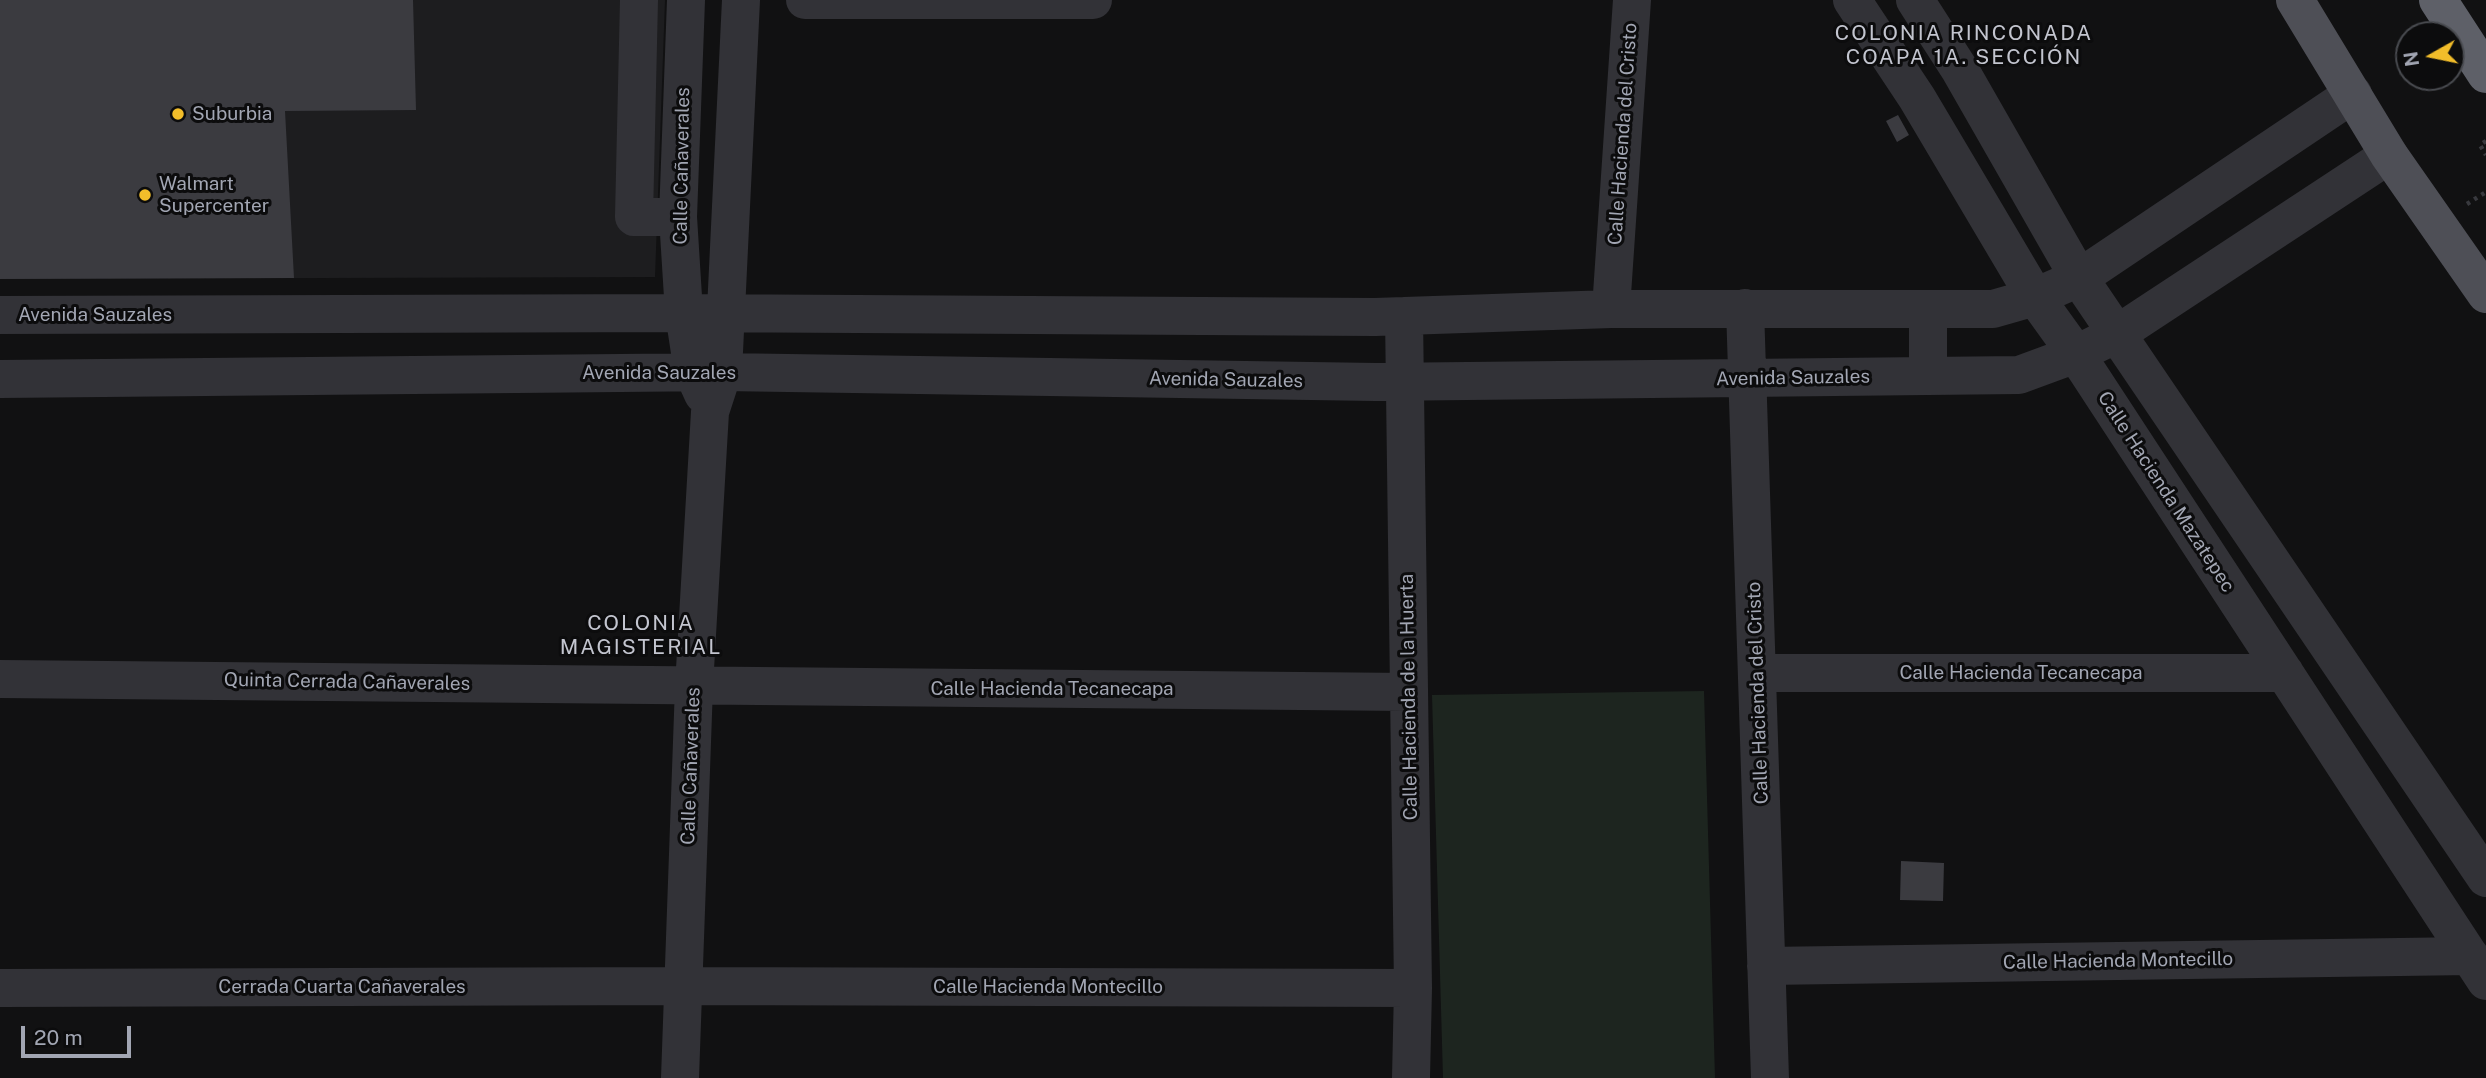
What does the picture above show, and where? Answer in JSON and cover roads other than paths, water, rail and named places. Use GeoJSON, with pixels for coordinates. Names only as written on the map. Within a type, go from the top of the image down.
{"type":"FeatureCollection","features":[{"type":"Feature","properties":{"kind":"highway"},"geometry":{"type":"LineString","coordinates":[[2438,0],[2486,74]]}},
{"type":"Feature","properties":{"kind":"main road"},"geometry":{"type":"LineString","coordinates":[[2295,0],[2389,155],[2486,294]]}},
{"type":"Feature","properties":{"kind":"street"},"geometry":{"type":"LineString","coordinates":[[639,0],[634,217],[678,217]]}},
{"type":"Feature","properties":{"kind":"street","name":"Calle Cañaverales"},"geometry":{"type":"LineString","coordinates":[[680,1078],[694,686],[710,412],[708,372],[684,313],[678,217],[687,0]]}},
{"type":"Feature","properties":{"kind":"street","name":"Calle Cañaverales"},"geometry":{"type":"LineString","coordinates":[[708,372],[726,314],[741,0]]}},
{"type":"Feature","properties":{"kind":"street"},"geometry":{"type":"LineString","coordinates":[[813,1],[1093,0]]}},
{"type":"Feature","properties":{"kind":"street","name":"Calle Hacienda del Cristo"},"geometry":{"type":"LineString","coordinates":[[1611,309],[1632,0]]}},
{"type":"Feature","properties":{"kind":"street","name":"Calle Hacienda Mazatepec"},"geometry":{"type":"LineString","coordinates":[[1852,0],[1917,99],[2035,297],[2076,354],[2478,968]]}},
{"type":"Feature","properties":{"kind":"street"},"geometry":{"type":"LineString","coordinates":[[1915,0],[1960,70],[2079,278],[2486,878]]}},
{"type":"Feature","properties":{"kind":"street"},"geometry":{"type":"LineString","coordinates":[[1917,99],[1960,70]]}},
{"type":"Feature","properties":{"kind":"street","name":"Avenida Sauzales"},"geometry":{"type":"LineString","coordinates":[[0,315],[684,313],[1404,316],[1611,309],[1993,309],[2035,297],[2079,278],[2353,93]]}},
{"type":"Feature","properties":{"kind":"street","name":"Avenida Sauzales"},"geometry":{"type":"LineString","coordinates":[[0,379],[708,372],[1405,382],[2019,375],[2076,354],[2118,334],[2389,155]]}},
{"type":"Feature","properties":{"kind":"street","name":"Calle Hacienda del Cristo"},"geometry":{"type":"LineString","coordinates":[[1745,308],[1770,1078]]}},
{"type":"Feature","properties":{"kind":"street"},"geometry":{"type":"LineString","coordinates":[[1928,309],[1928,376]]}},
{"type":"Feature","properties":{"kind":"street"},"geometry":{"type":"LineString","coordinates":[[408,374],[410,314]]}},
{"type":"Feature","properties":{"kind":"street","name":"Calle Hacienda de la Huerta"},"geometry":{"type":"LineString","coordinates":[[1404,316],[1413,988],[1411,1078]]}},
{"type":"Feature","properties":{"kind":"street"},"geometry":{"type":"LineString","coordinates":[[2185,521],[2226,494]]}},
{"type":"Feature","properties":{"kind":"street","name":"Calle Hacienda Tecanecapa"},"geometry":{"type":"LineString","coordinates":[[1757,673],[2284,673]]}},
{"type":"Feature","properties":{"kind":"street","name":"Quinta Cerrada Cañaverales"},"geometry":{"type":"LineString","coordinates":[[0,679],[694,686]]}},
{"type":"Feature","properties":{"kind":"street","name":"Calle Hacienda Tecanecapa"},"geometry":{"type":"LineString","coordinates":[[694,686],[1409,692]]}},
{"type":"Feature","properties":{"kind":"street","name":"Calle Hacienda Montecillo"},"geometry":{"type":"LineString","coordinates":[[1766,966],[2478,968]]}},
{"type":"Feature","properties":{"kind":"street","name":"Calle Hacienda Montecillo"},"geometry":{"type":"LineString","coordinates":[[683,986],[1413,988]]}},
{"type":"Feature","properties":{"kind":"street","name":"Cerrada Cuarta Cañaverales"},"geometry":{"type":"LineString","coordinates":[[0,988],[683,986]]}},
{"type":"Feature","properties":{"kind":"place","name":"Suburbia"},"geometry":{"type":"Point","coordinates":[178,114]}},
{"type":"Feature","properties":{"kind":"place","name":"Walmart Supercenter"},"geometry":{"type":"Point","coordinates":[145,195]}},
{"type":"Feature","properties":{"kind":"district","name":"COLONIA RINCONADA COAPA 1A. SECCIÓN"},"geometry":{"type":"Point","coordinates":[1964,46]}},
{"type":"Feature","properties":{"kind":"district","name":"COLONIA MAGISTERIAL"},"geometry":{"type":"Point","coordinates":[641,636]}}]}
